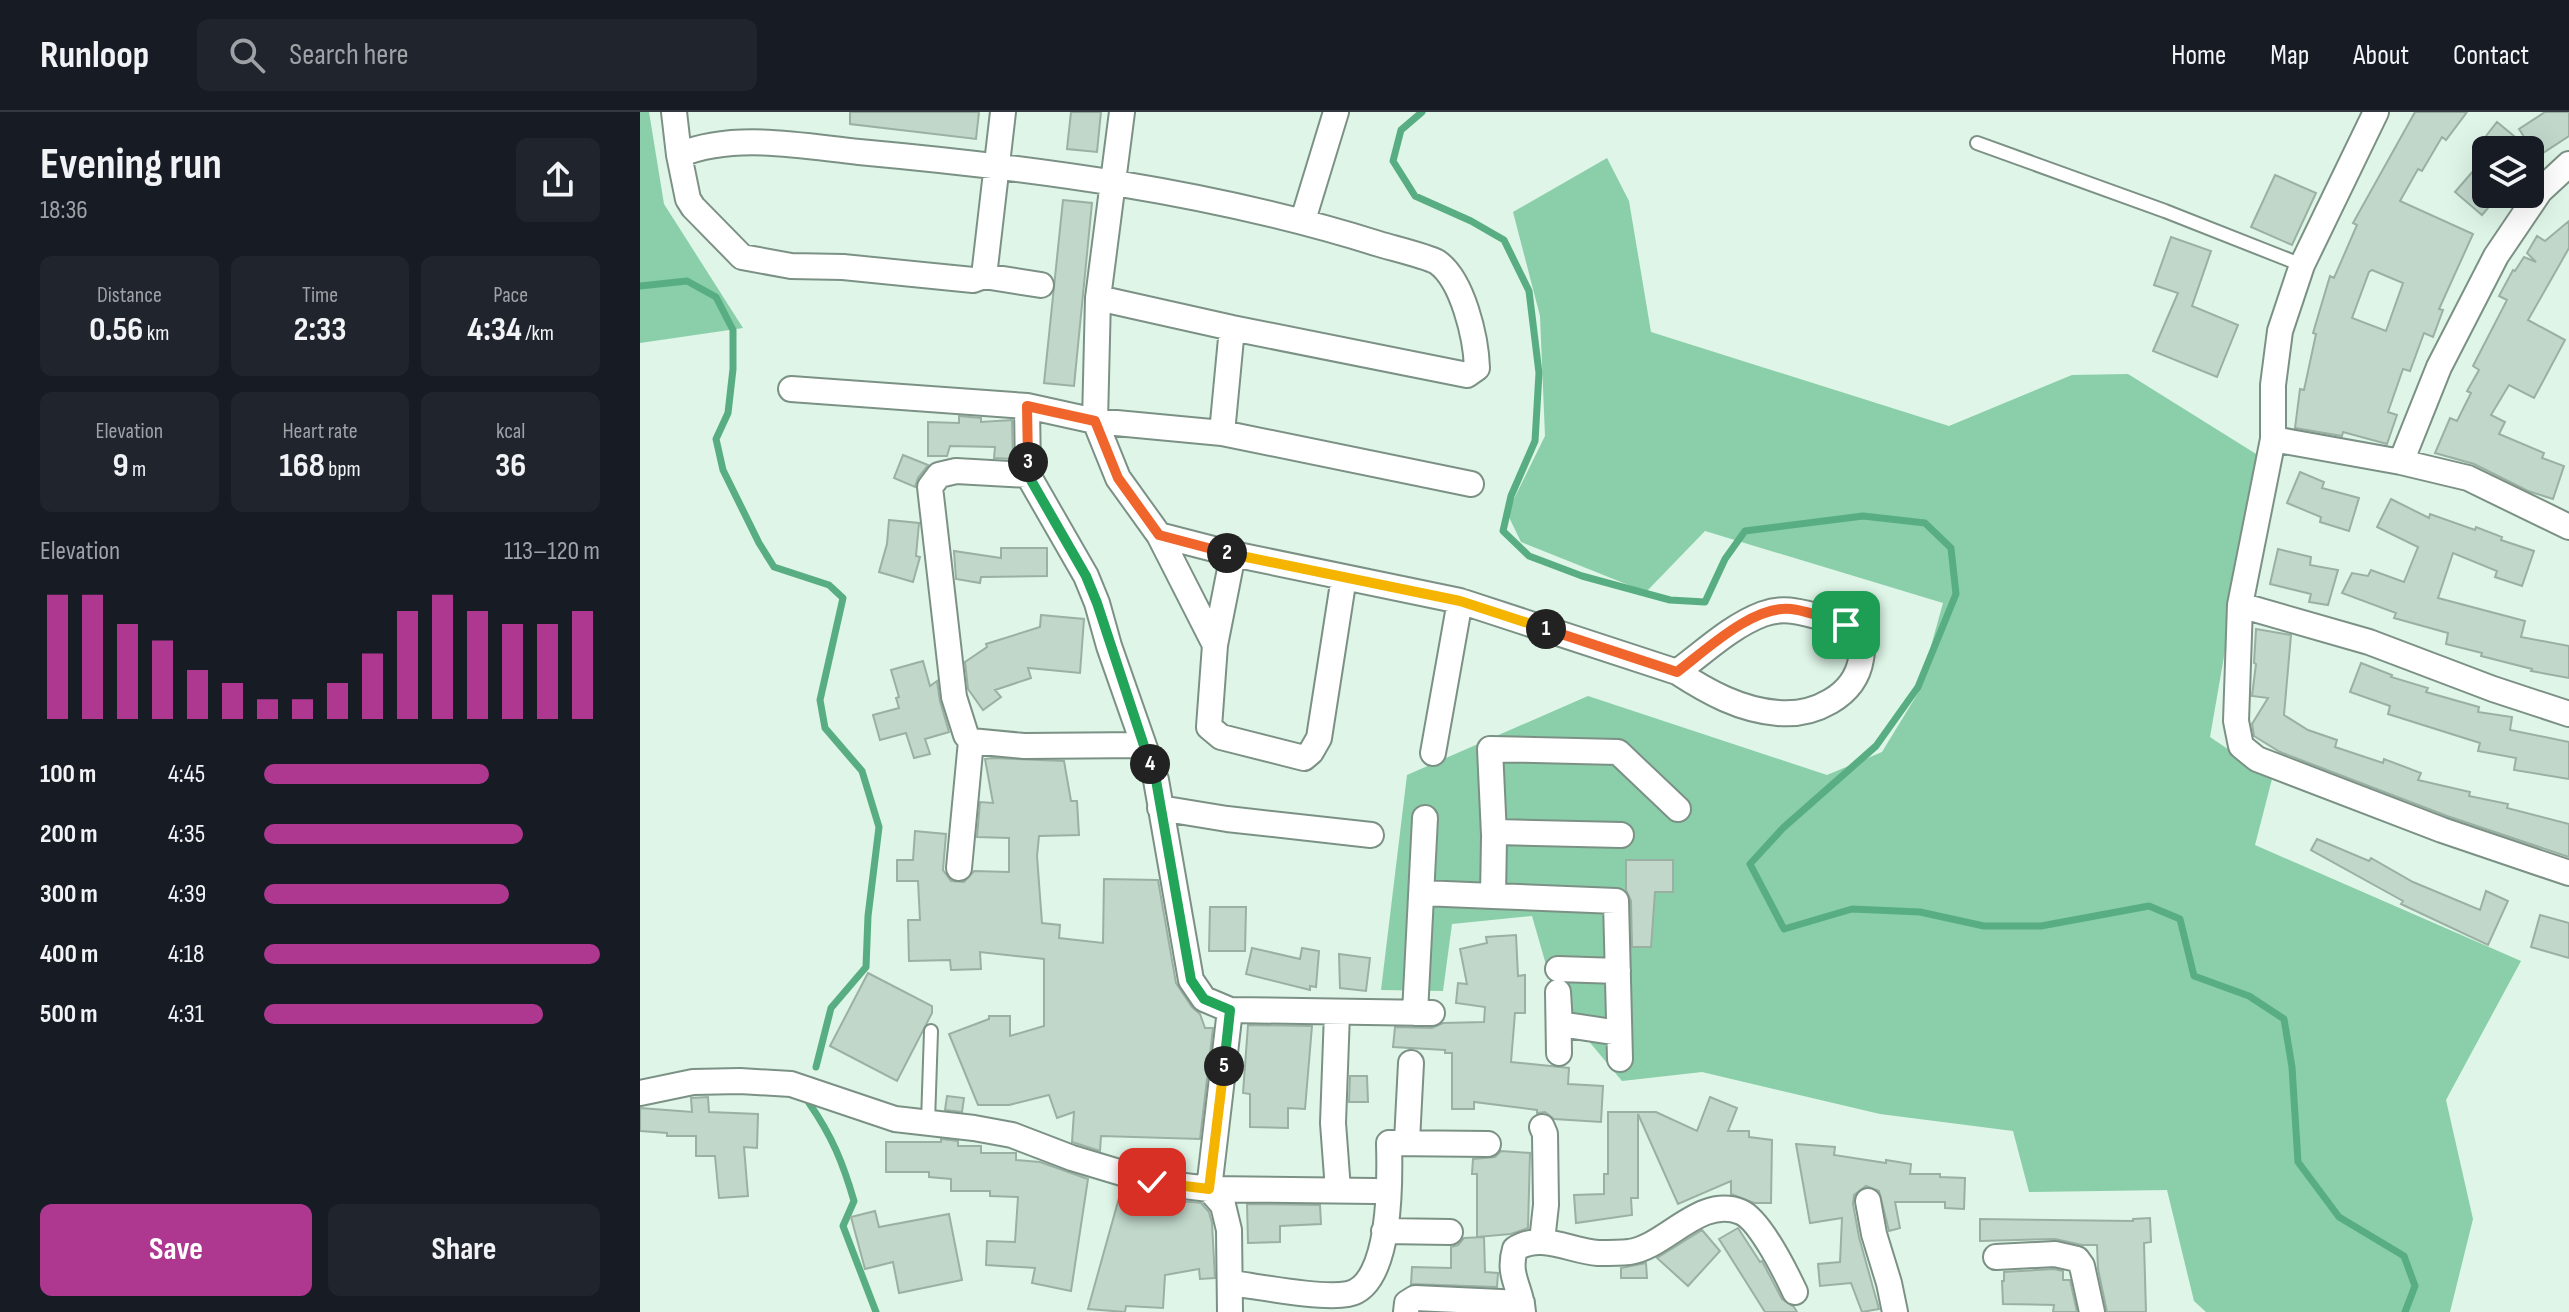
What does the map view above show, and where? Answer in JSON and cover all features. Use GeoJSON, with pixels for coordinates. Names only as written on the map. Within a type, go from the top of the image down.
{"type":"FeatureCollection","features":[{"type":"Feature","properties":{"kind":"street"},"geometry":{"type":"LineString","coordinates":[[674,112],[688,199],[742,257],[791,266],[843,267],[973,280],[984,276],[1041,285]]}},
{"type":"Feature","properties":{"kind":"street"},"geometry":{"type":"LineString","coordinates":[[984,276],[1003,112]]}},
{"type":"Feature","properties":{"kind":"street"},"geometry":{"type":"LineString","coordinates":[[1122,112],[1098,298],[1095,421],[1118,478],[1159,535],[1215,645]]}},
{"type":"Feature","properties":{"kind":"street"},"geometry":{"type":"LineString","coordinates":[[1303,220],[1336,112]]}},
{"type":"Feature","properties":{"kind":"street"},"geometry":{"type":"LineString","coordinates":[[2376,112],[2302,265],[2280,331],[2273,385],[2273,439],[2240,605],[2236,721],[2241,746],[2257,759],[2442,830],[2569,873]]}},
{"type":"Feature","properties":{"kind":"street"},"geometry":{"type":"LineString","coordinates":[[679,155],[715,143],[778,144],[998,165],[1190,196],[1303,220],[1437,262],[1455,285],[1474,334],[1477,368],[1467,375],[1098,298]]}},
{"type":"Feature","properties":{"kind":"street"},"geometry":{"type":"LineString","coordinates":[[2401,462],[2439,367],[2496,256],[2540,191],[2569,164]]}},
{"type":"Feature","properties":{"kind":"street"},"geometry":{"type":"LineString","coordinates":[[1222,433],[1232,328]]}},
{"type":"Feature","properties":{"kind":"street"},"geometry":{"type":"LineString","coordinates":[[791,389],[1027,406],[1095,421],[1222,433],[1471,484]]}},
{"type":"Feature","properties":{"kind":"street"},"geometry":{"type":"LineString","coordinates":[[1027,406],[1028,475],[1086,576],[1097,603],[1156,780],[1191,980],[1204,999],[1230,1010],[1424,1013],[1422,893],[1425,818]]}},
{"type":"Feature","properties":{"kind":"street"},"geometry":{"type":"LineString","coordinates":[[2273,439],[2401,462],[2468,478],[2569,527]]}},
{"type":"Feature","properties":{"kind":"street"},"geometry":{"type":"LineString","coordinates":[[1028,475],[956,471],[939,475],[930,487],[954,697],[966,735],[971,741],[1024,746],[1143,745]]}},
{"type":"Feature","properties":{"kind":"street"},"geometry":{"type":"LineString","coordinates":[[1159,535],[1233,554],[1460,601],[1677,672],[1727,701],[1776,713],[1798,713],[1828,703],[1843,693],[1856,678],[1863,646],[1858,634],[1846,625],[1790,609],[1765,613],[1741,625],[1677,672]]}},
{"type":"Feature","properties":{"kind":"street"},"geometry":{"type":"LineString","coordinates":[[1233,554],[1215,645],[1209,727],[1221,737],[1304,758],[1319,738],[1344,577]]}},
{"type":"Feature","properties":{"kind":"street"},"geometry":{"type":"LineString","coordinates":[[1433,753],[1460,601]]}},
{"type":"Feature","properties":{"kind":"street"},"geometry":{"type":"LineString","coordinates":[[2240,605],[2369,642],[2569,714]]}},
{"type":"Feature","properties":{"kind":"street"},"geometry":{"type":"LineString","coordinates":[[959,868],[971,741]]}},
{"type":"Feature","properties":{"kind":"street"},"geometry":{"type":"LineString","coordinates":[[1493,896],[1490,749],[1618,752],[1678,809]]}},
{"type":"Feature","properties":{"kind":"street"},"geometry":{"type":"LineString","coordinates":[[1160,808],[1227,819],[1371,835]]}},
{"type":"Feature","properties":{"kind":"street"},"geometry":{"type":"LineString","coordinates":[[1494,835],[1512,832],[1621,835]]}},
{"type":"Feature","properties":{"kind":"street"},"geometry":{"type":"LineString","coordinates":[[1422,893],[1616,901],[1620,1059]]}},
{"type":"Feature","properties":{"kind":"street"},"geometry":{"type":"LineString","coordinates":[[1558,969],[1618,971]]}},
{"type":"Feature","properties":{"kind":"street"},"geometry":{"type":"LineString","coordinates":[[1559,1053],[1558,992],[1560,1024],[1619,1033]]}},
{"type":"Feature","properties":{"kind":"street"},"geometry":{"type":"LineString","coordinates":[[1230,1010],[1209,1189],[1223,1205],[1229,1230],[1230,1312]]}},
{"type":"Feature","properties":{"kind":"street"},"geometry":{"type":"LineString","coordinates":[[1337,1013],[1333,1123],[1338,1190]]}},
{"type":"Feature","properties":{"kind":"street"},"geometry":{"type":"LineString","coordinates":[[1407,1141],[1411,1063]]}},
{"type":"Feature","properties":{"kind":"street"},"geometry":{"type":"LineString","coordinates":[[640,1093],[693,1082],[791,1084],[895,1119],[1012,1135],[1072,1158],[1152,1182],[1209,1189],[1375,1191]]}},
{"type":"Feature","properties":{"kind":"street"},"geometry":{"type":"LineString","coordinates":[[1542,1127],[1545,1134],[1546,1205],[1542,1241]]}},
{"type":"Feature","properties":{"kind":"street"},"geometry":{"type":"LineString","coordinates":[[1231,1283],[1331,1295],[1351,1294],[1370,1280],[1381,1254],[1390,1187],[1389,1143],[1488,1144]]}},
{"type":"Feature","properties":{"kind":"street"},"geometry":{"type":"LineString","coordinates":[[1868,1201],[1870,1221],[1895,1312]]}},
{"type":"Feature","properties":{"kind":"street"},"geometry":{"type":"LineString","coordinates":[[1406,1312],[1407,1303],[1415,1298],[1523,1307],[1511,1262],[1515,1249],[1525,1242],[1542,1241],[1597,1253],[1632,1252],[1702,1214],[1732,1209],[1745,1213],[1774,1251],[1795,1292]]}},
{"type":"Feature","properties":{"kind":"street"},"geometry":{"type":"LineString","coordinates":[[1384,1231],[1450,1232]]}},
{"type":"Feature","properties":{"kind":"street"},"geometry":{"type":"LineString","coordinates":[[1996,1257],[2055,1254],[2077,1259],[2082,1266],[2092,1312]]}},
{"type":"Feature","properties":{"kind":"lane"},"geometry":{"type":"LineString","coordinates":[[1977,143],[2165,211],[2302,265]]}},
{"type":"Feature","properties":{"kind":"lane"},"geometry":{"type":"LineString","coordinates":[[928,1122],[931,1031]]}},
{"type":"Feature","properties":{"kind":"green space"},"geometry":{"type":"Polygon","coordinates":[[[640,112],[649,112],[664,204],[743,328],[640,343],[640,112]]]}},
{"type":"Feature","properties":{"kind":"green space"},"geometry":{"type":"Polygon","coordinates":[[[1607,158],[1629,201],[1651,332],[1949,426],[2072,375],[2128,374],[2269,462],[2242,553],[2210,737],[2272,779],[2255,845],[2521,961],[2446,1100],[2473,1219],[2450,1312],[2206,1312],[2194,1301],[2167,1190],[2029,1192],[2013,1131],[1880,1114],[1702,1072],[1622,1081],[1557,1003],[1532,916],[1452,924],[1443,991],[1381,990],[1407,775],[1588,696],[1827,775],[1882,752],[1918,693],[1943,603],[1705,531],[1646,592],[1521,542],[1507,513],[1545,436],[1540,316],[1513,212],[1607,158]]]}},
{"type":"Feature","properties":{"kind":"building"},"geometry":{"type":"Polygon","coordinates":[[[850,112],[979,112],[976,139],[850,124],[850,112]]]}},
{"type":"Feature","properties":{"kind":"building"},"geometry":{"type":"Polygon","coordinates":[[[1071,112],[1101,112],[1097,152],[1067,149],[1071,112]]]}},
{"type":"Feature","properties":{"kind":"building"},"geometry":{"type":"Polygon","coordinates":[[[2415,112],[2467,112],[2446,140],[2442,137],[2422,171],[2418,169],[2400,201],[2473,234],[2439,309],[2443,310],[2433,337],[2424,333],[2410,371],[2403,369],[2388,412],[2397,415],[2387,444],[2343,432],[2342,436],[2295,428],[2300,389],[2304,390],[2316,334],[2313,333],[2330,276],[2334,278],[2357,225],[2353,223],[2415,112]],[[2372,270],[2369,272],[2352,318],[2386,331],[2403,283],[2372,270]]]}},
{"type":"Feature","properties":{"kind":"building"},"geometry":{"type":"Polygon","coordinates":[[[2545,112],[2569,112],[2569,136],[2544,152],[2544,136],[2524,136],[2519,129],[2545,112]]]}},
{"type":"Feature","properties":{"kind":"building"},"geometry":{"type":"Polygon","coordinates":[[[2497,122],[2514,136],[2486,136],[2497,122]]]}},
{"type":"Feature","properties":{"kind":"building"},"geometry":{"type":"Polygon","coordinates":[[[2472,172],[2472,206],[2455,192],[2472,172]]]}},
{"type":"Feature","properties":{"kind":"building"},"geometry":{"type":"Polygon","coordinates":[[[2275,175],[2316,193],[2292,245],[2251,227],[2275,175]]]}},
{"type":"Feature","properties":{"kind":"building"},"geometry":{"type":"Polygon","coordinates":[[[1063,200],[1092,203],[1074,386],[1044,383],[1063,200]]]}},
{"type":"Feature","properties":{"kind":"building"},"geometry":{"type":"Polygon","coordinates":[[[2474,208],[2488,208],[2482,215],[2474,208]]]}},
{"type":"Feature","properties":{"kind":"building"},"geometry":{"type":"Polygon","coordinates":[[[2569,221],[2569,248],[2528,320],[2565,340],[2534,398],[2509,385],[2491,415],[2505,422],[2499,434],[2544,453],[2542,458],[2564,466],[2553,499],[2528,491],[2474,464],[2435,453],[2450,418],[2457,421],[2471,393],[2467,391],[2479,370],[2473,366],[2507,300],[2499,296],[2513,270],[2524,257],[2536,262],[2527,253],[2537,236],[2545,241],[2569,221]]]}},
{"type":"Feature","properties":{"kind":"building"},"geometry":{"type":"Polygon","coordinates":[[[2171,237],[2211,251],[2192,306],[2238,325],[2217,377],[2153,351],[2178,293],[2154,285],[2171,237]]]}},
{"type":"Feature","properties":{"kind":"building"},"geometry":{"type":"Polygon","coordinates":[[[959,416],[981,418],[981,422],[1012,420],[1013,459],[994,458],[995,447],[950,446],[947,456],[928,456],[928,422],[959,423],[959,416]]]}},
{"type":"Feature","properties":{"kind":"building"},"geometry":{"type":"Polygon","coordinates":[[[903,455],[928,465],[915,487],[894,478],[903,455]]]}},
{"type":"Feature","properties":{"kind":"building"},"geometry":{"type":"Polygon","coordinates":[[[2300,472],[2324,482],[2322,488],[2359,498],[2349,531],[2320,522],[2321,517],[2287,503],[2300,472]]]}},
{"type":"Feature","properties":{"kind":"building"},"geometry":{"type":"Polygon","coordinates":[[[2391,499],[2429,518],[2430,514],[2475,530],[2476,527],[2502,537],[2501,540],[2534,551],[2522,586],[2495,577],[2497,571],[2453,553],[2438,598],[2525,621],[2521,637],[2569,646],[2569,678],[2531,671],[2446,644],[2448,633],[2394,618],[2396,613],[2342,593],[2352,573],[2368,576],[2371,570],[2404,582],[2418,547],[2377,527],[2391,499]]]}},
{"type":"Feature","properties":{"kind":"building"},"geometry":{"type":"Polygon","coordinates":[[[889,520],[919,523],[916,556],[920,557],[913,582],[879,572],[887,544],[889,520]]]}},
{"type":"Feature","properties":{"kind":"building"},"geometry":{"type":"Polygon","coordinates":[[[1001,548],[1047,548],[1047,576],[981,577],[980,583],[956,579],[954,551],[1001,558],[1001,548]]]}},
{"type":"Feature","properties":{"kind":"building"},"geometry":{"type":"Polygon","coordinates":[[[2278,549],[2311,557],[2310,565],[2338,570],[2328,605],[2309,602],[2311,594],[2270,584],[2278,549]]]}},
{"type":"Feature","properties":{"kind":"building"},"geometry":{"type":"Polygon","coordinates":[[[1041,615],[1084,619],[1080,673],[1028,668],[1031,678],[995,690],[1001,697],[983,710],[968,689],[965,662],[987,647],[986,644],[1040,627],[1041,615]]]}},
{"type":"Feature","properties":{"kind":"building"},"geometry":{"type":"Polygon","coordinates":[[[2256,629],[2291,635],[2284,715],[2308,730],[2337,740],[2335,747],[2383,763],[2384,759],[2421,773],[2418,780],[2470,792],[2469,796],[2508,804],[2507,808],[2569,824],[2569,857],[2447,816],[2280,752],[2254,736],[2252,724],[2268,698],[2252,696],[2256,629]]]}},
{"type":"Feature","properties":{"kind":"building"},"geometry":{"type":"Polygon","coordinates":[[[923,661],[930,686],[937,681],[949,732],[925,739],[930,754],[914,758],[906,733],[880,740],[873,715],[899,708],[891,670],[923,661]]]}},
{"type":"Feature","properties":{"kind":"building"},"geometry":{"type":"Polygon","coordinates":[[[2361,663],[2391,677],[2428,688],[2426,692],[2479,707],[2478,712],[2512,717],[2510,730],[2569,742],[2569,779],[2514,770],[2516,758],[2478,751],[2480,743],[2388,714],[2390,706],[2350,692],[2361,663]]]}},
{"type":"Feature","properties":{"kind":"building"},"geometry":{"type":"Polygon","coordinates":[[[985,759],[1064,761],[1071,801],[1077,801],[1079,835],[1039,836],[1037,856],[1042,923],[1060,925],[1059,938],[1103,943],[1104,879],[1158,880],[1176,983],[1200,1014],[1205,1028],[1213,1028],[1200,1139],[1101,1136],[1100,1151],[1072,1142],[1074,1112],[1057,1118],[1049,1095],[1009,1105],[978,1105],[949,1034],[989,1019],[989,1016],[1010,1016],[1010,1036],[1044,1026],[1044,959],[980,952],[981,969],[951,970],[950,960],[909,961],[908,920],[920,920],[918,881],[897,881],[897,860],[913,860],[915,831],[946,834],[943,870],[951,881],[964,882],[974,871],[1009,872],[1009,838],[977,837],[980,802],[993,803],[985,759]]]}},
{"type":"Feature","properties":{"kind":"building"},"geometry":{"type":"Polygon","coordinates":[[[2317,839],[2369,861],[2371,858],[2413,882],[2480,910],[2486,891],[2508,901],[2488,945],[2401,904],[2403,901],[2311,850],[2317,839]]]}},
{"type":"Feature","properties":{"kind":"building"},"geometry":{"type":"Polygon","coordinates":[[[1626,860],[1673,860],[1673,892],[1655,892],[1651,947],[1632,947],[1626,860]]]}},
{"type":"Feature","properties":{"kind":"building"},"geometry":{"type":"Polygon","coordinates":[[[1210,907],[1246,907],[1245,951],[1209,951],[1210,907]]]}},
{"type":"Feature","properties":{"kind":"building"},"geometry":{"type":"Polygon","coordinates":[[[2540,915],[2569,923],[2569,958],[2531,947],[2540,915]]]}},
{"type":"Feature","properties":{"kind":"building"},"geometry":{"type":"Polygon","coordinates":[[[1516,935],[1518,976],[1525,975],[1525,1013],[1515,1013],[1511,1062],[1569,1068],[1568,1084],[1603,1086],[1601,1122],[1554,1119],[1545,1112],[1537,1113],[1537,1110],[1474,1102],[1474,1109],[1452,1109],[1452,1053],[1393,1047],[1395,1027],[1432,1028],[1443,1023],[1484,1022],[1485,1007],[1456,1003],[1458,983],[1467,984],[1460,949],[1487,943],[1486,937],[1516,935]]]}},
{"type":"Feature","properties":{"kind":"building"},"geometry":{"type":"Polygon","coordinates":[[[1252,948],[1300,959],[1302,948],[1319,951],[1316,987],[1310,986],[1310,990],[1246,974],[1252,948]]]}},
{"type":"Feature","properties":{"kind":"building"},"geometry":{"type":"Polygon","coordinates":[[[1339,954],[1370,958],[1366,991],[1340,988],[1339,954]]]}},
{"type":"Feature","properties":{"kind":"building"},"geometry":{"type":"Polygon","coordinates":[[[868,973],[932,1006],[932,1013],[897,1081],[830,1046],[868,973]]]}},
{"type":"Feature","properties":{"kind":"building"},"geometry":{"type":"Polygon","coordinates":[[[1248,1025],[1312,1026],[1305,1109],[1288,1108],[1288,1128],[1250,1127],[1250,1094],[1243,1093],[1248,1025]]]}},
{"type":"Feature","properties":{"kind":"building"},"geometry":{"type":"Polygon","coordinates":[[[1350,1076],[1367,1076],[1368,1102],[1349,1102],[1350,1076]]]}},
{"type":"Feature","properties":{"kind":"building"},"geometry":{"type":"Polygon","coordinates":[[[947,1096],[964,1098],[962,1112],[945,1110],[947,1096]]]}},
{"type":"Feature","properties":{"kind":"building"},"geometry":{"type":"Polygon","coordinates":[[[708,1097],[709,1112],[758,1114],[757,1148],[744,1147],[748,1196],[719,1198],[715,1156],[696,1156],[696,1136],[667,1136],[667,1133],[640,1131],[640,1108],[692,1112],[691,1098],[708,1097]]]}},
{"type":"Feature","properties":{"kind":"building"},"geometry":{"type":"Polygon","coordinates":[[[1710,1097],[1737,1108],[1728,1131],[1749,1131],[1749,1137],[1772,1140],[1771,1203],[1754,1203],[1731,1194],[1731,1181],[1678,1204],[1638,1114],[1638,1198],[1631,1198],[1632,1215],[1576,1223],[1574,1195],[1604,1194],[1604,1174],[1608,1174],[1608,1112],[1656,1112],[1697,1131],[1710,1097]]]}},
{"type":"Feature","properties":{"kind":"building"},"geometry":{"type":"Polygon","coordinates":[[[941,1139],[958,1141],[958,1146],[981,1146],[981,1153],[1016,1153],[1016,1160],[1040,1162],[1088,1179],[1071,1291],[1032,1283],[1035,1268],[986,1265],[987,1241],[1015,1242],[1018,1197],[990,1196],[990,1191],[951,1191],[951,1179],[929,1177],[929,1172],[886,1172],[886,1142],[941,1142],[941,1139]]]}},
{"type":"Feature","properties":{"kind":"building"},"geometry":{"type":"Polygon","coordinates":[[[1796,1144],[1835,1147],[1834,1155],[1911,1164],[1910,1174],[1965,1178],[1964,1209],[1945,1208],[1945,1202],[1895,1202],[1900,1228],[1889,1231],[1879,1191],[1866,1186],[1854,1195],[1859,1237],[1879,1309],[1862,1312],[1851,1283],[1820,1286],[1818,1264],[1840,1262],[1842,1218],[1810,1223],[1796,1144]]]}},
{"type":"Feature","properties":{"kind":"building"},"geometry":{"type":"Polygon","coordinates":[[[1501,1151],[1530,1153],[1528,1228],[1511,1234],[1477,1237],[1477,1174],[1472,1174],[1473,1159],[1495,1157],[1501,1151]]]}},
{"type":"Feature","properties":{"kind":"building"},"geometry":{"type":"Polygon","coordinates":[[[1119,1198],[1150,1206],[1153,1198],[1181,1207],[1181,1201],[1201,1203],[1209,1212],[1212,1223],[1215,1278],[1200,1279],[1199,1269],[1165,1275],[1163,1308],[1126,1306],[1125,1312],[1088,1309],[1119,1198]]]}},
{"type":"Feature","properties":{"kind":"building"},"geometry":{"type":"Polygon","coordinates":[[[1247,1204],[1320,1205],[1321,1224],[1280,1226],[1280,1242],[1248,1243],[1247,1204]]]}},
{"type":"Feature","properties":{"kind":"building"},"geometry":{"type":"Polygon","coordinates":[[[875,1211],[879,1227],[949,1214],[962,1280],[899,1293],[893,1262],[865,1269],[851,1217],[875,1211]]]}},
{"type":"Feature","properties":{"kind":"building"},"geometry":{"type":"Polygon","coordinates":[[[2150,1218],[2151,1242],[2144,1243],[2146,1312],[2107,1312],[2098,1269],[2097,1245],[2055,1239],[1980,1241],[1980,1219],[2133,1221],[2150,1218]]]}},
{"type":"Feature","properties":{"kind":"building"},"geometry":{"type":"Polygon","coordinates":[[[1738,1228],[1762,1261],[1782,1299],[1797,1312],[1765,1312],[1719,1239],[1738,1228]]]}},
{"type":"Feature","properties":{"kind":"building"},"geometry":{"type":"Polygon","coordinates":[[[1702,1230],[1720,1251],[1688,1286],[1657,1258],[1702,1230]]]}},
{"type":"Feature","properties":{"kind":"building"},"geometry":{"type":"Polygon","coordinates":[[[1484,1237],[1485,1272],[1498,1273],[1497,1287],[1411,1284],[1412,1267],[1451,1268],[1451,1247],[1464,1238],[1484,1237]]]}},
{"type":"Feature","properties":{"kind":"building"},"geometry":{"type":"Polygon","coordinates":[[[1646,1263],[1647,1278],[1621,1278],[1621,1268],[1646,1263]]]}},
{"type":"Feature","properties":{"kind":"building"},"geometry":{"type":"Polygon","coordinates":[[[2063,1271],[2063,1280],[2070,1280],[2077,1312],[2053,1312],[2054,1305],[2003,1304],[2004,1272],[2063,1271]]]}},
{"type":"Feature","properties":{"kind":"waterway"},"geometry":{"type":"LineString","coordinates":[[1422,112],[1401,130],[1393,161],[1415,196],[1471,221],[1504,240],[1529,291],[1539,373],[1535,441],[1511,496],[1503,531],[1529,556],[1582,576],[1670,600],[1705,602],[1725,559],[1745,531],[1863,516],[1925,523],[1951,548],[1956,594],[1918,687],[1876,746],[1783,828],[1750,864],[1784,929],[1852,909],[1920,912],[1984,926],[2041,926],[2149,906],[2180,919],[2194,976],[2249,996],[2284,1019],[2292,1067],[2298,1162],[2339,1217],[2404,1256],[2415,1286],[2405,1312]]}},
{"type":"Feature","properties":{"kind":"waterway"},"geometry":{"type":"LineString","coordinates":[[640,286],[687,281],[716,297],[733,330],[728,413],[716,439],[723,470],[774,567],[829,585],[843,598],[820,700],[825,728],[862,771],[879,827],[868,916],[866,967],[831,1008],[816,1067]]}},
{"type":"Feature","properties":{"kind":"waterway"},"geometry":{"type":"LineString","coordinates":[[809,1103],[830,1138],[850,1187],[854,1201],[843,1226],[876,1312]]}},
{"type":"Feature","properties":{"kind":"route"},"geometry":{"type":"LineString","coordinates":[[1152,1182],[1209,1189],[1230,1010],[1204,999],[1191,980],[1156,780],[1086,576],[1028,475],[1027,406],[1095,421],[1118,478],[1159,535],[1233,554],[1460,601],[1677,672],[1741,625],[1765,613],[1790,609],[1846,625]]}}]}
